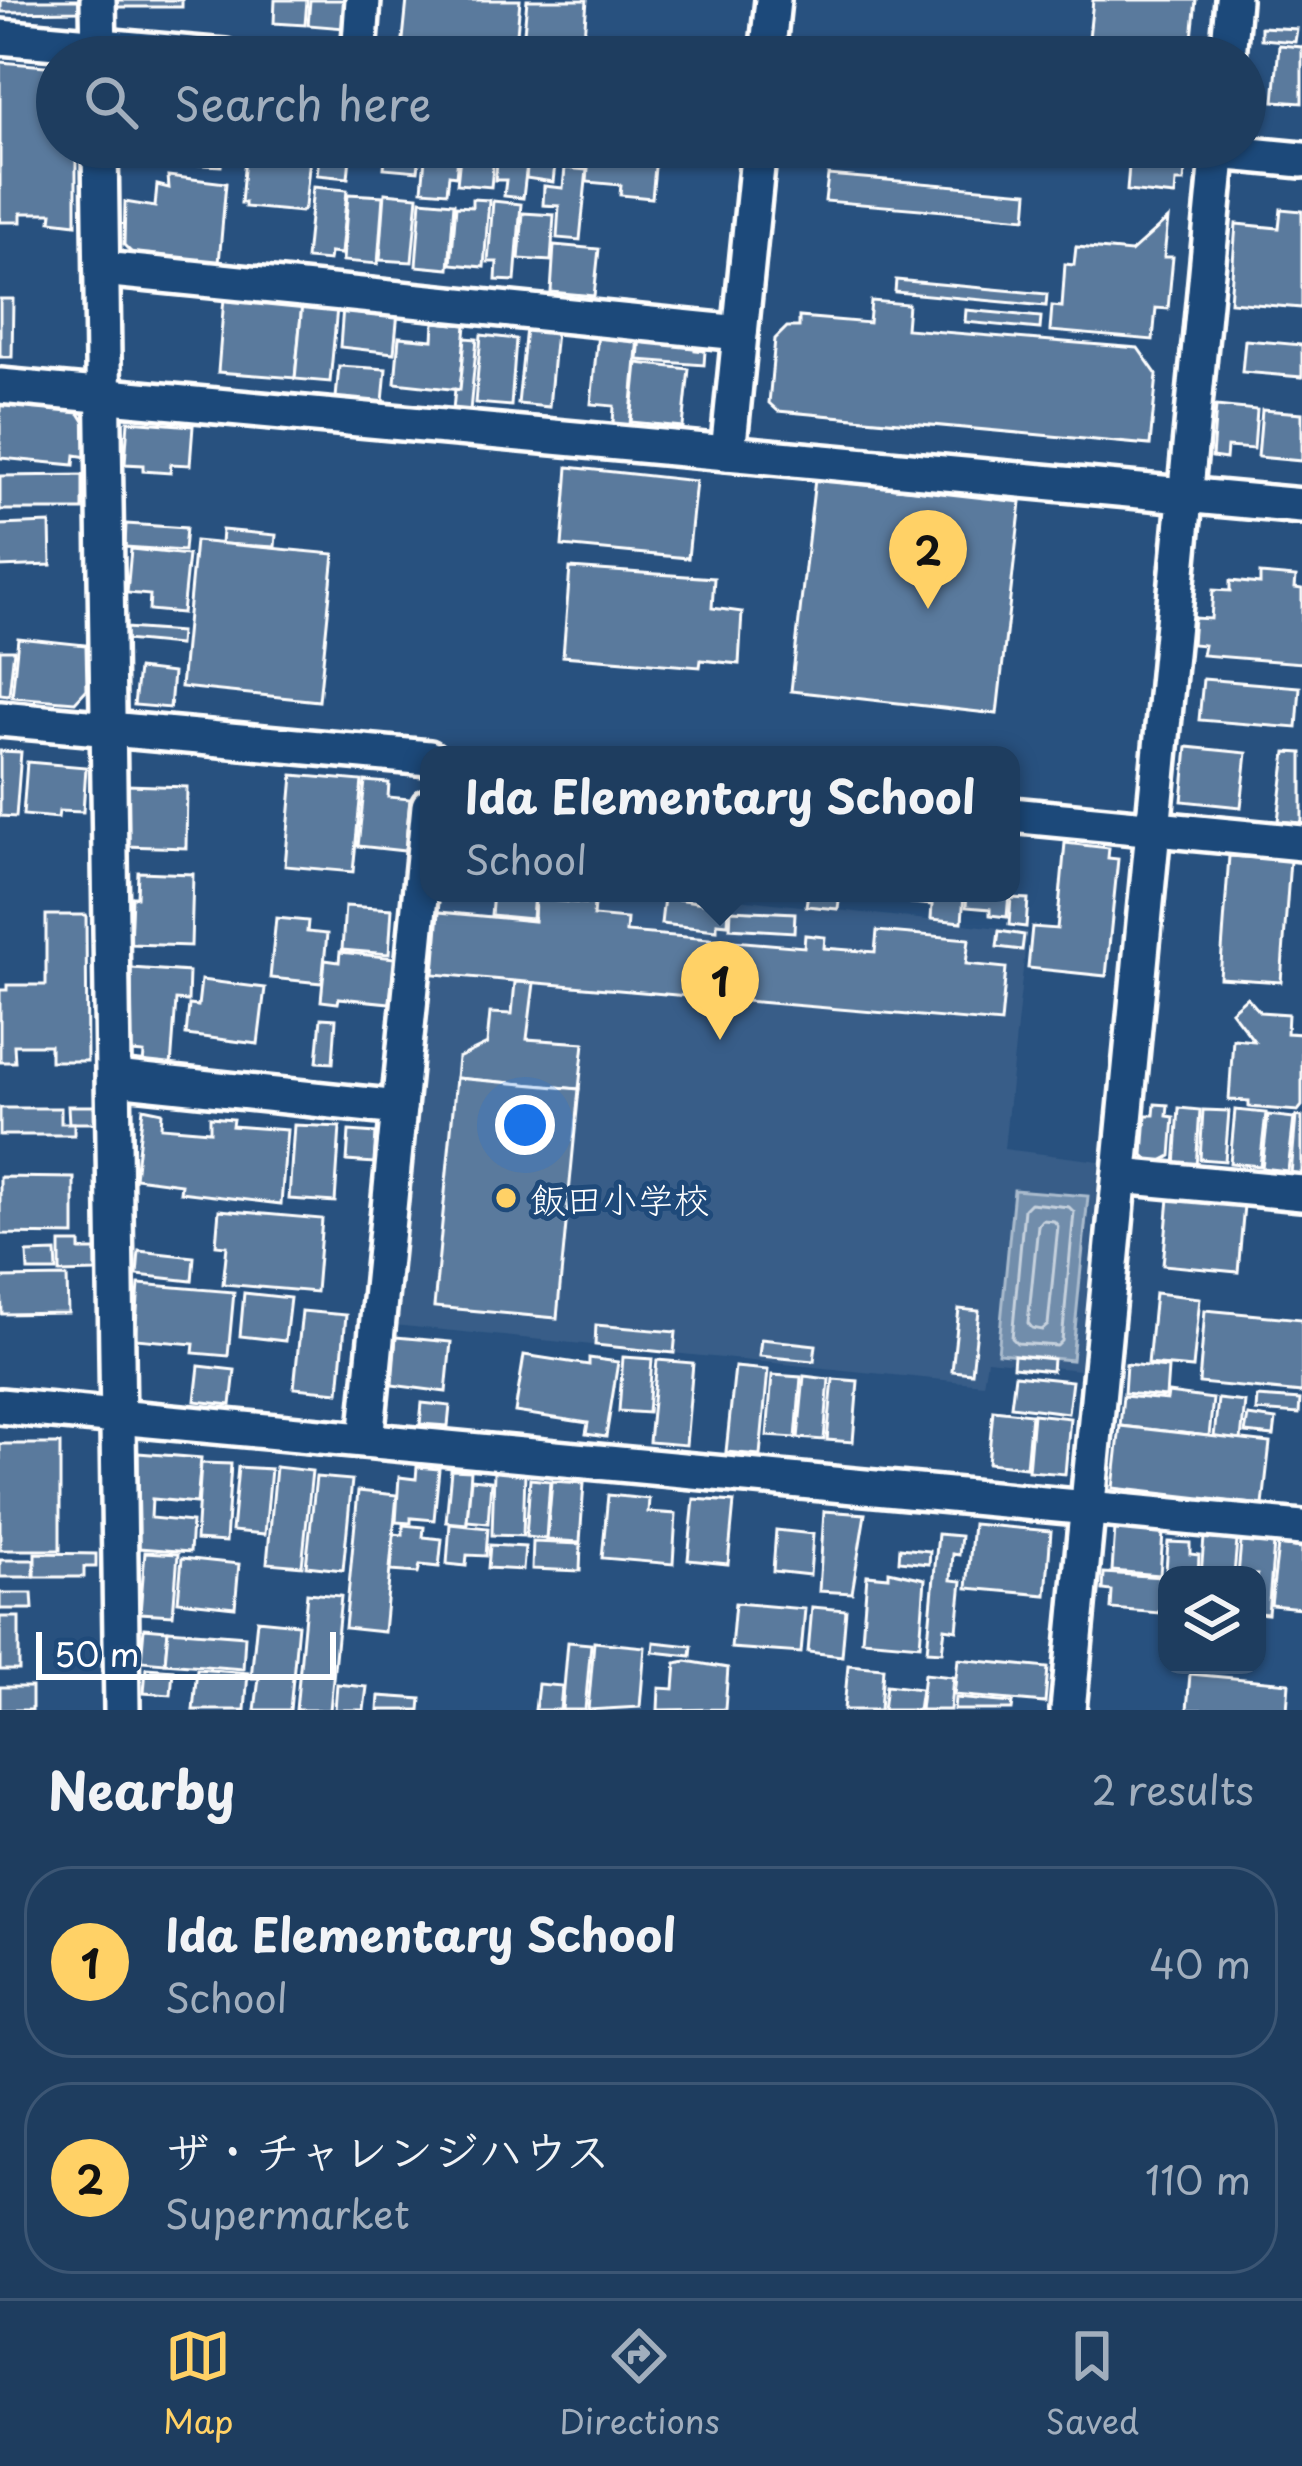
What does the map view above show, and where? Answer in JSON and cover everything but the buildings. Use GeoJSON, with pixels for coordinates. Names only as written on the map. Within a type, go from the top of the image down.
{"type":"FeatureCollection","features":[{"type":"Feature","properties":{"kind":"street"},"geometry":{"type":"LineString","coordinates":[[98,0],[99,36]]}},
{"type":"Feature","properties":{"kind":"street"},"geometry":{"type":"LineString","coordinates":[[360,36],[363,0]]}},
{"type":"Feature","properties":{"kind":"street"},"geometry":{"type":"LineString","coordinates":[[769,36],[773,0]]}},
{"type":"Feature","properties":{"kind":"street"},"geometry":{"type":"LineString","coordinates":[[1230,36],[1233,0]]}},
{"type":"Feature","properties":{"kind":"street"},"geometry":{"type":"LineString","coordinates":[[0,37],[36,42]]}},
{"type":"Feature","properties":{"kind":"street"},"geometry":{"type":"LineString","coordinates":[[1266,156],[1302,160]]}},
{"type":"Feature","properties":{"kind":"street"},"geometry":{"type":"LineString","coordinates":[[100,168],[122,1710]]}},
{"type":"Feature","properties":{"kind":"street"},"geometry":{"type":"LineString","coordinates":[[728,453],[757,168]]}},
{"type":"Feature","properties":{"kind":"street"},"geometry":{"type":"LineString","coordinates":[[1069,1710],[1217,168]]}},
{"type":"Feature","properties":{"kind":"street"},"geometry":{"type":"LineString","coordinates":[[102,269],[740,333]]}},
{"type":"Feature","properties":{"kind":"street"},"geometry":{"type":"LineString","coordinates":[[0,386],[1302,506]]}},
{"type":"Feature","properties":{"kind":"street"},"geometry":{"type":"LineString","coordinates":[[0,719],[420,757]]}},
{"type":"Feature","properties":{"kind":"street"},"geometry":{"type":"LineString","coordinates":[[1020,816],[1302,843]]}},
{"type":"Feature","properties":{"kind":"street"},"geometry":{"type":"LineString","coordinates":[[366,1440],[420,897]]}},
{"type":"Feature","properties":{"kind":"street"},"geometry":{"type":"LineString","coordinates":[[115,1078],[399,1108]]}},
{"type":"Feature","properties":{"kind":"street"},"geometry":{"type":"LineString","coordinates":[[1120,1177],[1302,1193]]}},
{"type":"Feature","properties":{"kind":"street"},"geometry":{"type":"LineString","coordinates":[[0,1406],[1302,1528]]}},
{"type":"Feature","properties":{"kind":"shaded area"},"geometry":{"type":"Polygon","coordinates":[[[441,902],[765,902],[1027,931],[1004,1149],[1099,1161],[1079,1370],[987,1360],[983,1384],[393,1325],[441,902]]]}},
{"type":"Feature","properties":{"kind":"water"},"geometry":{"type":"Polygon","coordinates":[[[1014,1190],[1088,1196],[1072,1360],[998,1353],[1014,1190]]]}},
{"type":"Feature","properties":{"kind":"place","name":"ザ・チャレンジハウス"},"geometry":{"type":"Point","coordinates":[928,609]}},
{"type":"Feature","properties":{"kind":"place","name":"Ida Elementary School"},"geometry":{"type":"Point","coordinates":[720,1040]}},
{"type":"Feature","properties":{"kind":"place","name":"飯田小学校"},"geometry":{"type":"Point","coordinates":[506,1198]}}]}
